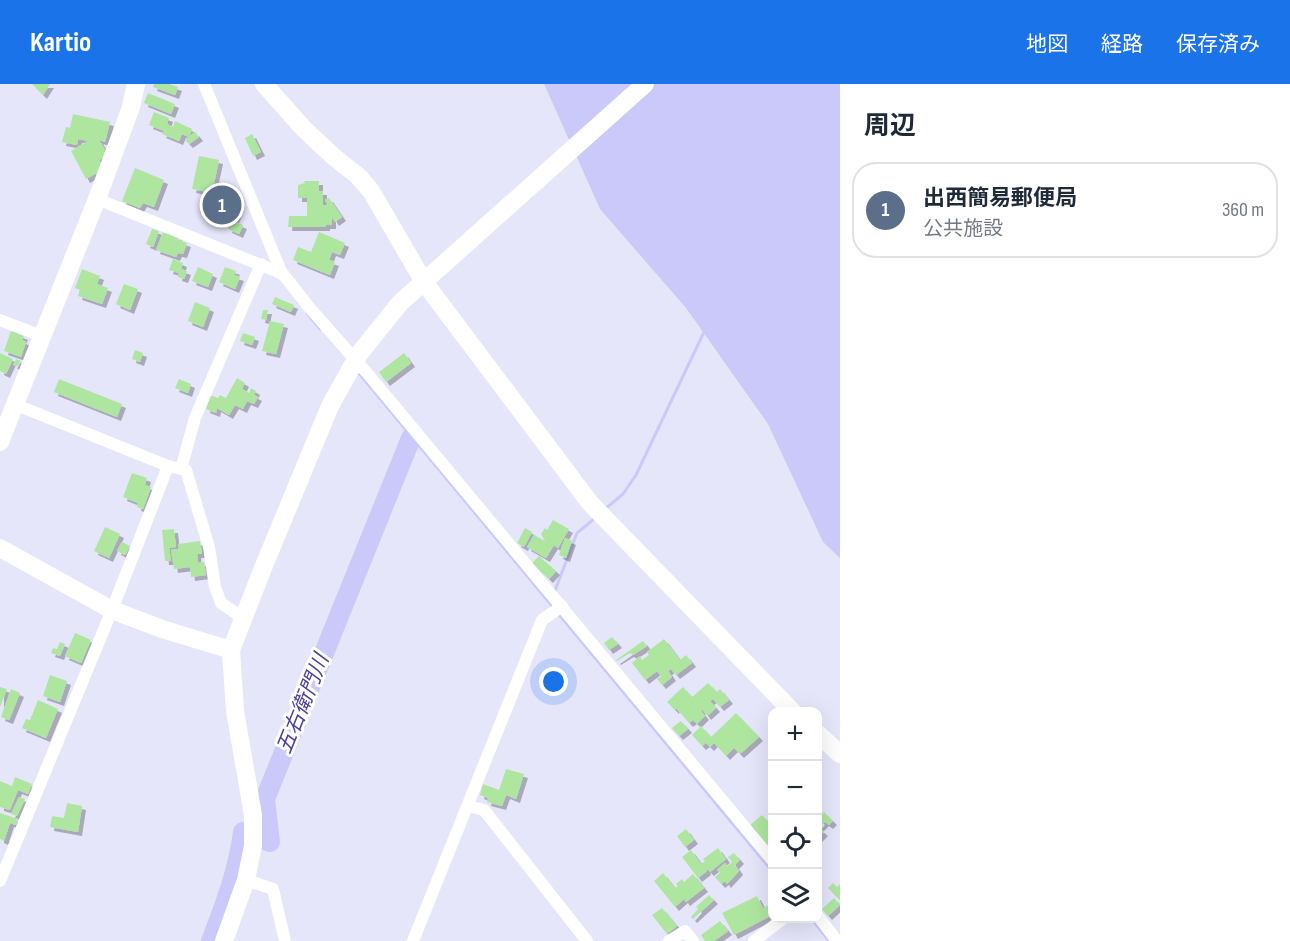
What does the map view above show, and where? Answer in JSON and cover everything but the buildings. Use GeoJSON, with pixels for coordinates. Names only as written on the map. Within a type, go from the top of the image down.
{"type":"FeatureCollection","features":[{"type":"Feature","properties":{"kind":"street"},"geometry":{"type":"LineString","coordinates":[[0,442],[97,199],[131,106],[136,84]]}},
{"type":"Feature","properties":{"kind":"street"},"geometry":{"type":"LineString","coordinates":[[204,84],[282,274],[562,606],[768,855]]}},
{"type":"Feature","properties":{"kind":"street"},"geometry":{"type":"LineString","coordinates":[[264,84],[304,129],[358,176],[371,191],[424,282],[590,503],[789,707]]}},
{"type":"Feature","properties":{"kind":"street"},"geometry":{"type":"LineString","coordinates":[[224,941],[246,880],[253,846],[253,814],[235,711],[231,650],[330,406],[347,372],[372,336],[400,303],[442,268],[645,84]]}},
{"type":"Feature","properties":{"kind":"street"},"geometry":{"type":"LineString","coordinates":[[97,199],[282,274]]}},
{"type":"Feature","properties":{"kind":"street"},"geometry":{"type":"LineString","coordinates":[[181,469],[195,418],[261,264]]}},
{"type":"Feature","properties":{"kind":"street"},"geometry":{"type":"LineString","coordinates":[[0,320],[42,336]]}},
{"type":"Feature","properties":{"kind":"street"},"geometry":{"type":"LineString","coordinates":[[14,404],[168,466],[186,470],[209,547],[215,587],[221,603],[243,618]]}},
{"type":"Feature","properties":{"kind":"street"},"geometry":{"type":"LineString","coordinates":[[0,881],[168,466]]}},
{"type":"Feature","properties":{"kind":"street"},"geometry":{"type":"LineString","coordinates":[[0,548],[111,610],[162,629],[231,650]]}},
{"type":"Feature","properties":{"kind":"street"},"geometry":{"type":"LineString","coordinates":[[413,941],[542,620],[562,606]]}},
{"type":"Feature","properties":{"kind":"street"},"geometry":{"type":"LineString","coordinates":[[822,738],[840,754]]}},
{"type":"Feature","properties":{"kind":"street"},"geometry":{"type":"LineString","coordinates":[[468,806],[484,810],[587,941]]}},
{"type":"Feature","properties":{"kind":"street"},"geometry":{"type":"LineString","coordinates":[[246,880],[273,889],[285,941]]}},
{"type":"Feature","properties":{"kind":"street"},"geometry":{"type":"LineString","coordinates":[[822,920],[836,933]]}},
{"type":"Feature","properties":{"kind":"street"},"geometry":{"type":"LineString","coordinates":[[754,941],[777,923]]}},
{"type":"Feature","properties":{"kind":"street"},"geometry":{"type":"LineString","coordinates":[[669,941],[685,931],[693,941]]}},
{"type":"Feature","properties":{"kind":"water"},"geometry":{"type":"Polygon","coordinates":[[[544,84],[840,84],[840,558],[823,542],[768,424],[686,308],[600,209],[544,84]]]}},
{"type":"Feature","properties":{"kind":"waterway"},"geometry":{"type":"LineString","coordinates":[[307,313],[320,329]]}},
{"type":"Feature","properties":{"kind":"waterway"},"geometry":{"type":"LineString","coordinates":[[604,510],[623,494],[636,475],[704,332]]}},
{"type":"Feature","properties":{"kind":"waterway"},"geometry":{"type":"LineString","coordinates":[[358,372],[553,607]]}},
{"type":"Feature","properties":{"kind":"waterway","name":"五右衛門川"},"geometry":{"type":"LineString","coordinates":[[211,941],[234,874],[243,832],[270,842],[265,799],[411,438]]}},
{"type":"Feature","properties":{"kind":"waterway"},"geometry":{"type":"LineString","coordinates":[[554,593],[577,533],[594,519]]}},
{"type":"Feature","properties":{"kind":"waterway"},"geometry":{"type":"LineString","coordinates":[[557,612],[770,869]]}},
{"type":"Feature","properties":{"kind":"waterway"},"geometry":{"type":"LineString","coordinates":[[815,923],[829,941]]}},
{"type":"Feature","properties":{"kind":"place","name":"出西簡易郵便局"},"geometry":{"type":"Point","coordinates":[222,205]}}]}
